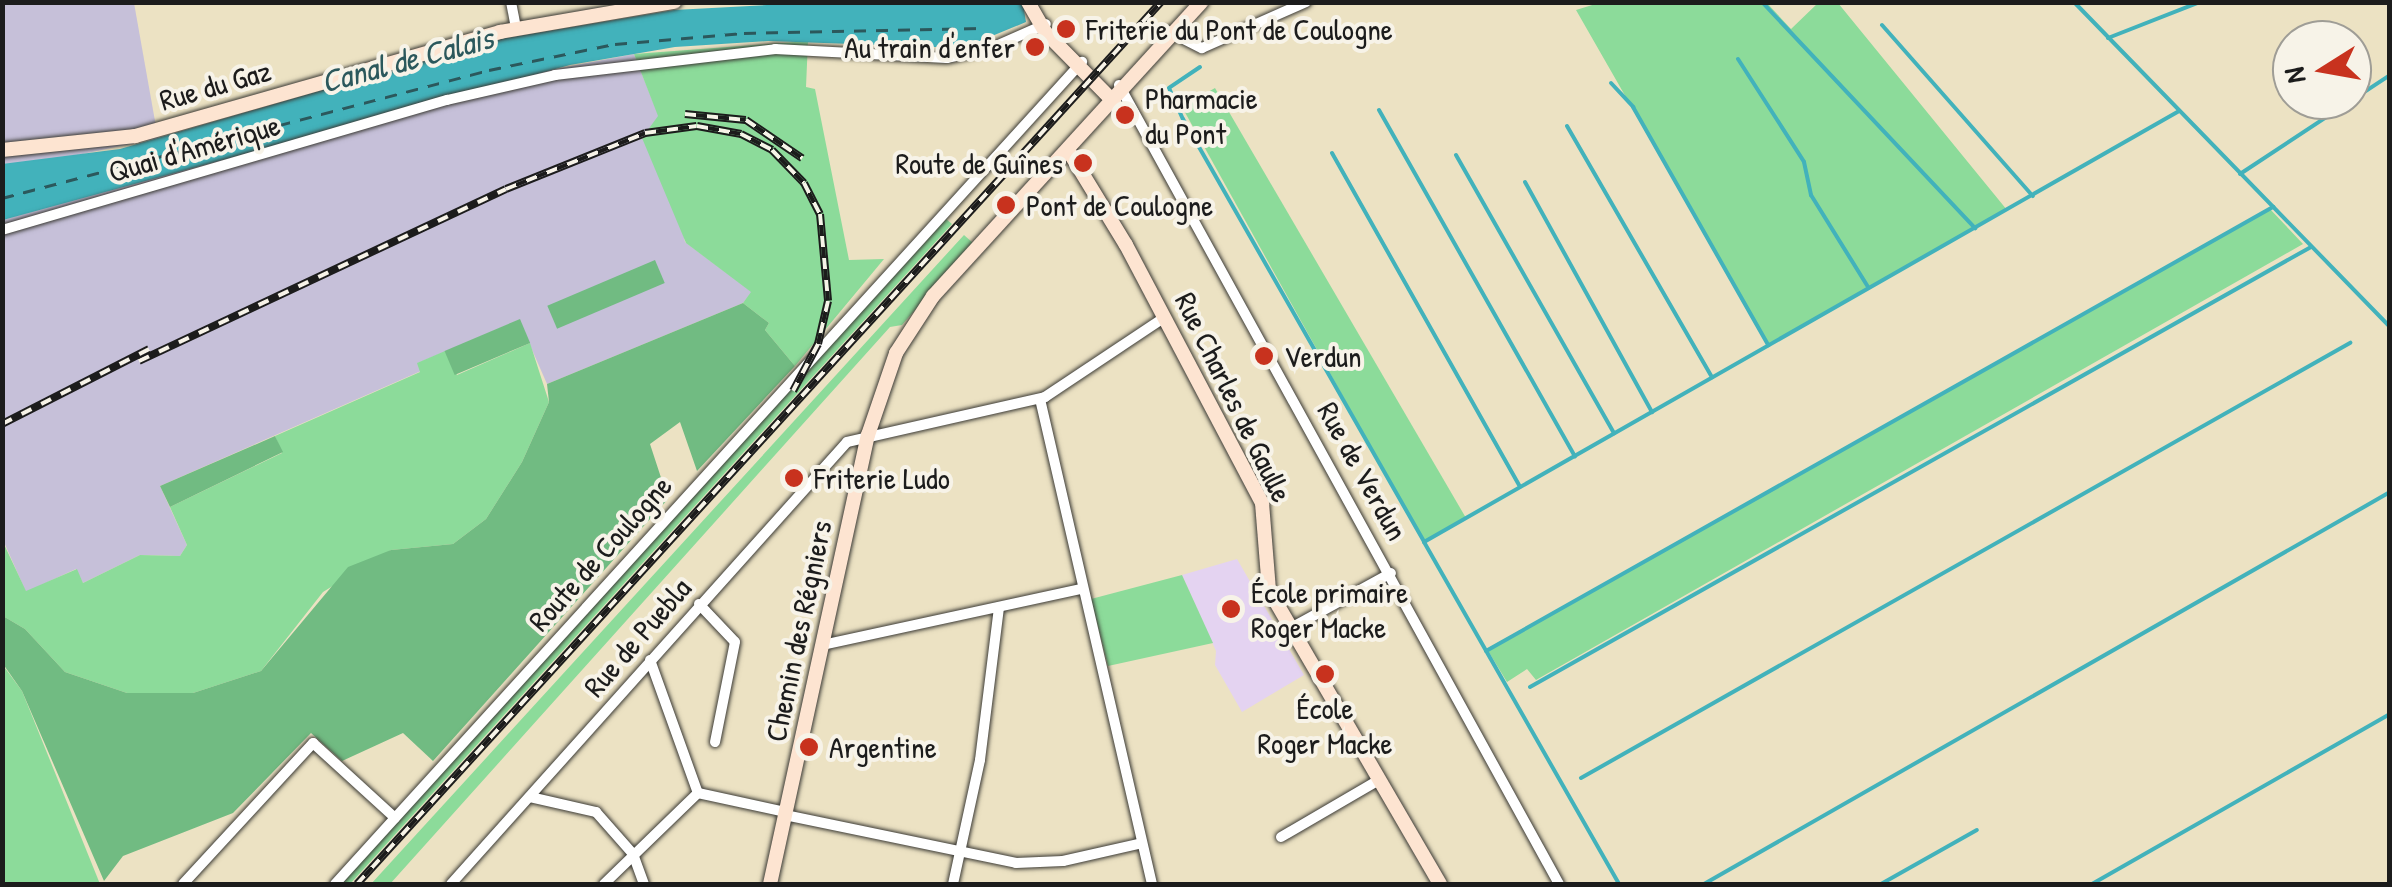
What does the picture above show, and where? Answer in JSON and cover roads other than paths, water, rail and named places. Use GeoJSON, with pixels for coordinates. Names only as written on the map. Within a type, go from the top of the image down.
{"type":"FeatureCollection","features":[{"type":"Feature","properties":{"kind":"street"},"geometry":{"type":"LineString","coordinates":[[511,2],[516,28]]}},
{"type":"Feature","properties":{"kind":"street","name":"Rue du Gaz"},"geometry":{"type":"LineString","coordinates":[[2,150],[160,130],[516,28],[674,2]]}},
{"type":"Feature","properties":{"kind":"street"},"geometry":{"type":"LineString","coordinates":[[1037,17],[1080,65],[1116,93],[1201,2]]}},
{"type":"Feature","properties":{"kind":"street"},"geometry":{"type":"LineString","coordinates":[[1171,33],[1206,47],[1306,2]]}},
{"type":"Feature","properties":{"kind":"street","name":"Quai d'Amérique"},"geometry":{"type":"LineString","coordinates":[[2,230],[532,80],[775,49],[947,58],[989,49],[1037,17]]}},
{"type":"Feature","properties":{"kind":"street","name":"Route de Coulogne"},"geometry":{"type":"LineString","coordinates":[[335,884],[1080,65]]}},
{"type":"Feature","properties":{"kind":"street","name":"Chemin des Régniers"},"geometry":{"type":"LineString","coordinates":[[770,884],[868,435],[887,373],[915,318],[1116,93]]}},
{"type":"Feature","properties":{"kind":"street","name":"Chemin des Régniers"},"geometry":{"type":"LineString","coordinates":[[1022,198],[1044,162],[1116,93]]}},
{"type":"Feature","properties":{"kind":"street","name":"Rue de Verdun"},"geometry":{"type":"LineString","coordinates":[[1116,93],[1391,573],[1560,884]]}},
{"type":"Feature","properties":{"kind":"street","name":"Rue Charles de Gaulle"},"geometry":{"type":"LineString","coordinates":[[1068,150],[1164,318],[1264,508],[1266,579],[1440,884]]}},
{"type":"Feature","properties":{"kind":"street"},"geometry":{"type":"LineString","coordinates":[[868,435],[1040,399],[1164,318]]}},
{"type":"Feature","properties":{"kind":"street"},"geometry":{"type":"LineString","coordinates":[[1040,399],[1080,589],[1152,884]]}},
{"type":"Feature","properties":{"kind":"street","name":"Rue de Puebla"},"geometry":{"type":"LineString","coordinates":[[452,884],[843,446],[868,435]]}},
{"type":"Feature","properties":{"kind":"street"},"geometry":{"type":"LineString","coordinates":[[1291,628],[1391,573]]}},
{"type":"Feature","properties":{"kind":"street"},"geometry":{"type":"LineString","coordinates":[[822,644],[1080,589]]}},
{"type":"Feature","properties":{"kind":"street"},"geometry":{"type":"LineString","coordinates":[[700,604],[736,646],[714,742]]}},
{"type":"Feature","properties":{"kind":"street"},"geometry":{"type":"LineString","coordinates":[[954,884],[999,607]]}},
{"type":"Feature","properties":{"kind":"street"},"geometry":{"type":"LineString","coordinates":[[650,660],[698,793]]}},
{"type":"Feature","properties":{"kind":"street"},"geometry":{"type":"LineString","coordinates":[[183,884],[312,743],[395,818]]}},
{"type":"Feature","properties":{"kind":"street"},"geometry":{"type":"LineString","coordinates":[[1281,837],[1379,780]]}},
{"type":"Feature","properties":{"kind":"street"},"geometry":{"type":"LineString","coordinates":[[698,793],[960,854],[1044,863],[1142,843]]}},
{"type":"Feature","properties":{"kind":"street"},"geometry":{"type":"LineString","coordinates":[[604,884],[698,793]]}},
{"type":"Feature","properties":{"kind":"street"},"geometry":{"type":"LineString","coordinates":[[530,796],[590,808],[634,854],[644,884]]}},
{"type":"Feature","properties":{"kind":"water"},"geometry":{"type":"Polygon","coordinates":[[[826,2],[1036,3],[1024,10],[1026,22],[963,48],[768,41],[675,47],[570,65],[3,220],[2,164],[120,149],[494,40],[674,10],[826,2]]]}},
{"type":"Feature","properties":{"kind":"waterway"},"geometry":{"type":"LineString","coordinates":[[1762,2],[1975,228]]}},
{"type":"Feature","properties":{"kind":"waterway"},"geometry":{"type":"LineString","coordinates":[[2074,2],[2390,327]]}},
{"type":"Feature","properties":{"kind":"waterway"},"geometry":{"type":"LineString","coordinates":[[2108,38],[2200,2]]}},
{"type":"Feature","properties":{"kind":"waterway"},"geometry":{"type":"LineString","coordinates":[[1882,25],[2033,196]]}},
{"type":"Feature","properties":{"kind":"waterway"},"geometry":{"type":"LineString","coordinates":[[1738,59],[1804,162],[1811,195],[1868,287]]}},
{"type":"Feature","properties":{"kind":"waterway"},"geometry":{"type":"LineString","coordinates":[[1200,67],[1169,88],[1183,119],[1424,542],[2179,111]]}},
{"type":"Feature","properties":{"kind":"waterway"},"geometry":{"type":"LineString","coordinates":[[2240,174],[2390,75]]}},
{"type":"Feature","properties":{"kind":"waterway"},"geometry":{"type":"LineString","coordinates":[[1611,83],[1633,107],[1768,345]]}},
{"type":"Feature","properties":{"kind":"waterway"},"geometry":{"type":"LineString","coordinates":[[1379,110],[1575,456]]}},
{"type":"Feature","properties":{"kind":"waterway"},"geometry":{"type":"LineString","coordinates":[[1567,126],[1712,377]]}},
{"type":"Feature","properties":{"kind":"waterway"},"geometry":{"type":"LineString","coordinates":[[1332,153],[1520,487]]}},
{"type":"Feature","properties":{"kind":"waterway"},"geometry":{"type":"LineString","coordinates":[[1456,155],[1614,433]]}},
{"type":"Feature","properties":{"kind":"waterway"},"geometry":{"type":"LineString","coordinates":[[1525,182],[1652,412]]}},
{"type":"Feature","properties":{"kind":"waterway"},"geometry":{"type":"LineString","coordinates":[[1486,651],[2273,207]]}},
{"type":"Feature","properties":{"kind":"waterway"},"geometry":{"type":"LineString","coordinates":[[1530,687],[2311,247]]}},
{"type":"Feature","properties":{"kind":"waterway"},"geometry":{"type":"LineString","coordinates":[[1581,778],[2350,343]]}},
{"type":"Feature","properties":{"kind":"waterway"},"geometry":{"type":"LineString","coordinates":[[1704,884],[2390,492]]}},
{"type":"Feature","properties":{"kind":"waterway"},"geometry":{"type":"LineString","coordinates":[[1424,542],[1619,884]]}},
{"type":"Feature","properties":{"kind":"waterway"},"geometry":{"type":"LineString","coordinates":[[2092,884],[2390,714]]}},
{"type":"Feature","properties":{"kind":"waterway"},"geometry":{"type":"LineString","coordinates":[[1881,884],[1977,830]]}},
{"type":"Feature","properties":{"kind":"railway"},"geometry":{"type":"LineString","coordinates":[[357,884],[1161,2]]}},
{"type":"Feature","properties":{"kind":"railway"},"geometry":{"type":"LineString","coordinates":[[685,114],[746,120],[802,158]]}},
{"type":"Feature","properties":{"kind":"railway"},"geometry":{"type":"LineString","coordinates":[[139,361],[506,189],[645,133],[697,126],[741,134],[772,150],[804,183],[820,214],[828,301],[818,344],[793,391]]}},
{"type":"Feature","properties":{"kind":"railway"},"geometry":{"type":"LineString","coordinates":[[2,424],[149,349]]}},
{"type":"Feature","properties":{"kind":"place","name":"Friterie du Pont de Coulogne"},"geometry":{"type":"Point","coordinates":[1066,29]}},
{"type":"Feature","properties":{"kind":"place","name":"Au train d'enfer"},"geometry":{"type":"Point","coordinates":[1035,47]}},
{"type":"Feature","properties":{"kind":"place","name":"Pharmacie du Pont"},"geometry":{"type":"Point","coordinates":[1125,115]}},
{"type":"Feature","properties":{"kind":"place","name":"Route de Guînes"},"geometry":{"type":"Point","coordinates":[1083,163]}},
{"type":"Feature","properties":{"kind":"place","name":"Pont de Coulogne"},"geometry":{"type":"Point","coordinates":[1006,205]}},
{"type":"Feature","properties":{"kind":"place","name":"Verdun"},"geometry":{"type":"Point","coordinates":[1264,356]}},
{"type":"Feature","properties":{"kind":"place","name":"Friterie Ludo"},"geometry":{"type":"Point","coordinates":[794,478]}},
{"type":"Feature","properties":{"kind":"place","name":"École primaire Roger Macke"},"geometry":{"type":"Point","coordinates":[1231,609]}},
{"type":"Feature","properties":{"kind":"place","name":"École Roger Macke"},"geometry":{"type":"Point","coordinates":[1325,674]}},
{"type":"Feature","properties":{"kind":"place","name":"Argentine"},"geometry":{"type":"Point","coordinates":[809,747]}},
{"type":"Feature","properties":{"kind":"water label","name":"Canal de Calais"},"geometry":{"type":"Point","coordinates":[407,60]}}]}
